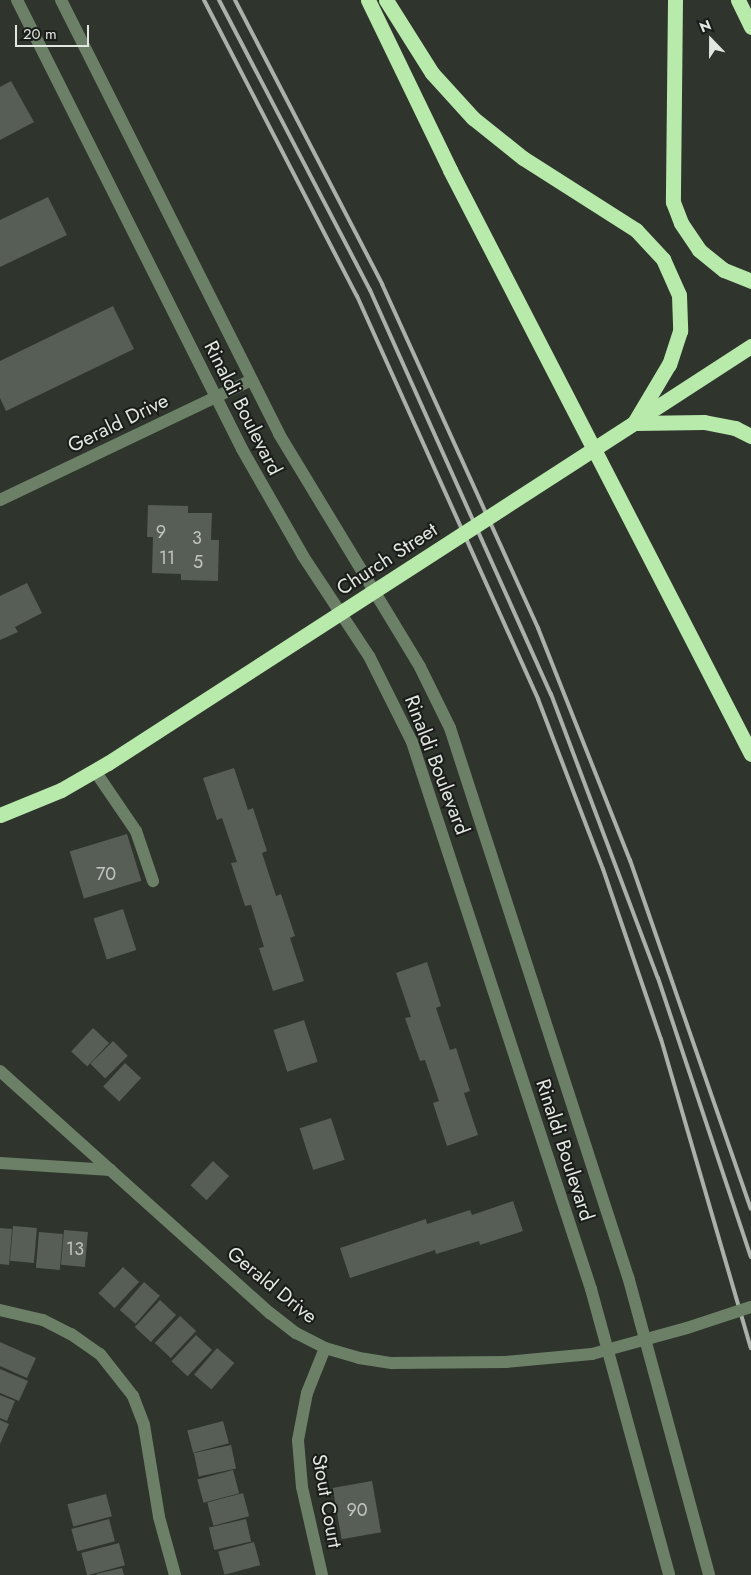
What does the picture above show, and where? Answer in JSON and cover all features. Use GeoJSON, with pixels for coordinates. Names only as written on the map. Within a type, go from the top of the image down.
{"type":"FeatureCollection","features":[{"type":"Feature","properties":{"kind":"highway"},"geometry":{"type":"LineString","coordinates":[[368,0],[450,170],[751,754]]}},
{"type":"Feature","properties":{"kind":"highway"},"geometry":{"type":"LineString","coordinates":[[386,0],[432,73],[473,118],[523,158],[636,230],[663,259],[679,295],[680,331],[669,364],[634,423]]}},
{"type":"Feature","properties":{"kind":"highway"},"geometry":{"type":"LineString","coordinates":[[675,0],[673,202],[680,223],[699,250],[724,270],[751,281]]}},
{"type":"Feature","properties":{"kind":"highway"},"geometry":{"type":"LineString","coordinates":[[738,0],[751,27]]}},
{"type":"Feature","properties":{"kind":"highway","name":"Church Street"},"geometry":{"type":"LineString","coordinates":[[0,815],[40,799],[101,767],[751,346]]}},
{"type":"Feature","properties":{"kind":"highway"},"geometry":{"type":"LineString","coordinates":[[634,423],[704,422],[735,428],[751,436]]}},
{"type":"Feature","properties":{"kind":"highway"},"geometry":{"type":"LineString","coordinates":[[736,724],[751,766]]}},
{"type":"Feature","properties":{"kind":"street","name":"Rinaldi Boulevard"},"geometry":{"type":"LineString","coordinates":[[17,0],[215,397],[283,522],[373,664],[412,742],[608,1350],[669,1575]]}},
{"type":"Feature","properties":{"kind":"street","name":"Rinaldi Boulevard"},"geometry":{"type":"LineString","coordinates":[[61,0],[297,467],[420,668],[450,728],[646,1339],[709,1575]]}},
{"type":"Feature","properties":{"kind":"street","name":"Gerald Drive"},"geometry":{"type":"LineString","coordinates":[[0,500],[252,380]]}},
{"type":"Feature","properties":{"kind":"street"},"geometry":{"type":"LineString","coordinates":[[101,767],[136,831],[153,881]]}},
{"type":"Feature","properties":{"kind":"street","name":"Gerald Drive"},"geometry":{"type":"LineString","coordinates":[[0,1071],[270,1313],[296,1333],[325,1348],[359,1358],[392,1363],[453,1364],[540,1360],[608,1350],[687,1328],[751,1307]]}},
{"type":"Feature","properties":{"kind":"street"},"geometry":{"type":"LineString","coordinates":[[0,1163],[111,1170]]}},
{"type":"Feature","properties":{"kind":"street"},"geometry":{"type":"LineString","coordinates":[[0,1310],[43,1320],[71,1334],[100,1354],[133,1396],[144,1425],[159,1517],[174,1575]]}},
{"type":"Feature","properties":{"kind":"street","name":"Stout Court"},"geometry":{"type":"LineString","coordinates":[[322,1575],[301,1479],[298,1440],[307,1393],[325,1348]]}},
{"type":"Feature","properties":{"kind":"building"},"geometry":{"type":"Polygon","coordinates":[[[11,81],[34,122],[0,140],[0,87],[11,81]]]}},
{"type":"Feature","properties":{"kind":"building"},"geometry":{"type":"Polygon","coordinates":[[[48,197],[67,235],[0,267],[0,220],[48,197]]]}},
{"type":"Feature","properties":{"kind":"building"},"geometry":{"type":"Polygon","coordinates":[[[113,306],[134,349],[6,411],[0,398],[0,361],[113,306]]]}},
{"type":"Feature","properties":{"kind":"building"},"geometry":{"type":"Polygon","coordinates":[[[148,505],[188,506],[188,513],[212,513],[211,540],[219,540],[218,581],[181,580],[181,574],[152,573],[153,537],[147,537],[148,505]]]}},
{"type":"Feature","properties":{"kind":"building"},"geometry":{"type":"Polygon","coordinates":[[[27,583],[42,613],[15,627],[18,632],[0,640],[0,596],[27,583]]]}},
{"type":"Feature","properties":{"kind":"building"},"geometry":{"type":"Polygon","coordinates":[[[234,768],[248,810],[253,808],[267,851],[262,853],[276,896],[281,894],[295,936],[290,938],[304,981],[273,991],[259,948],[264,947],[251,905],[245,906],[231,863],[237,862],[222,818],[217,820],[203,778],[234,768]]]}},
{"type":"Feature","properties":{"kind":"building"},"geometry":{"type":"Polygon","coordinates":[[[127,834],[141,881],[84,898],[70,852],[127,834]]]}},
{"type":"Feature","properties":{"kind":"building"},"geometry":{"type":"Polygon","coordinates":[[[123,909],[136,950],[107,959],[94,919],[123,909]]]}},
{"type":"Feature","properties":{"kind":"building"},"geometry":{"type":"Polygon","coordinates":[[[427,962],[441,1006],[436,1008],[450,1050],[456,1048],[470,1091],[464,1093],[478,1135],[447,1146],[433,1103],[439,1101],[425,1060],[420,1061],[405,1018],[411,1017],[396,973],[427,962]]]}},
{"type":"Feature","properties":{"kind":"building"},"geometry":{"type":"Polygon","coordinates":[[[304,1020],[318,1062],[287,1072],[274,1030],[304,1020]]]}},
{"type":"Feature","properties":{"kind":"building"},"geometry":{"type":"Polygon","coordinates":[[[93,1028],[109,1043],[87,1066],[71,1051],[93,1028]]]}},
{"type":"Feature","properties":{"kind":"building"},"geometry":{"type":"Polygon","coordinates":[[[113,1041],[128,1056],[105,1078],[90,1064],[113,1041]]]}},
{"type":"Feature","properties":{"kind":"building"},"geometry":{"type":"Polygon","coordinates":[[[125,1063],[141,1078],[119,1101],[103,1086],[125,1063]]]}},
{"type":"Feature","properties":{"kind":"building"},"geometry":{"type":"Polygon","coordinates":[[[331,1118],[345,1160],[313,1170],[300,1128],[331,1118]]]}},
{"type":"Feature","properties":{"kind":"building"},"geometry":{"type":"Polygon","coordinates":[[[213,1161],[229,1176],[207,1200],[190,1185],[213,1161]]]}},
{"type":"Feature","properties":{"kind":"building"},"geometry":{"type":"Polygon","coordinates":[[[513,1201],[523,1231],[480,1245],[479,1241],[436,1254],[435,1250],[350,1278],[340,1248],[426,1219],[427,1224],[470,1210],[472,1215],[513,1201]]]}},
{"type":"Feature","properties":{"kind":"building"},"geometry":{"type":"Polygon","coordinates":[[[13,1226],[37,1228],[34,1263],[10,1261],[13,1226]]]}},
{"type":"Feature","properties":{"kind":"building"},"geometry":{"type":"Polygon","coordinates":[[[0,1228],[12,1229],[9,1265],[0,1264],[0,1228]]]}},
{"type":"Feature","properties":{"kind":"building"},"geometry":{"type":"Polygon","coordinates":[[[64,1230],[88,1232],[85,1267],[61,1265],[64,1230]]]}},
{"type":"Feature","properties":{"kind":"building"},"geometry":{"type":"Polygon","coordinates":[[[39,1232],[63,1234],[60,1270],[36,1268],[39,1232]]]}},
{"type":"Feature","properties":{"kind":"building"},"geometry":{"type":"Polygon","coordinates":[[[123,1267],[139,1282],[115,1308],[98,1293],[123,1267]]]}},
{"type":"Feature","properties":{"kind":"building"},"geometry":{"type":"Polygon","coordinates":[[[144,1282],[160,1296],[136,1324],[120,1310],[144,1282]]]}},
{"type":"Feature","properties":{"kind":"building"},"geometry":{"type":"Polygon","coordinates":[[[160,1300],[176,1315],[151,1342],[135,1327],[160,1300]]]}},
{"type":"Feature","properties":{"kind":"building"},"geometry":{"type":"Polygon","coordinates":[[[180,1316],[196,1331],[171,1358],[155,1343],[180,1316]]]}},
{"type":"Feature","properties":{"kind":"building"},"geometry":{"type":"Polygon","coordinates":[[[196,1335],[212,1350],[188,1376],[171,1361],[196,1335]]]}},
{"type":"Feature","properties":{"kind":"building"},"geometry":{"type":"Polygon","coordinates":[[[0,1342],[36,1358],[27,1378],[0,1366],[0,1342]]]}},
{"type":"Feature","properties":{"kind":"building"},"geometry":{"type":"Polygon","coordinates":[[[217,1348],[234,1363],[211,1390],[194,1374],[217,1348]]]}},
{"type":"Feature","properties":{"kind":"building"},"geometry":{"type":"Polygon","coordinates":[[[0,1369],[28,1381],[19,1401],[0,1393],[0,1369]]]}},
{"type":"Feature","properties":{"kind":"building"},"geometry":{"type":"Polygon","coordinates":[[[0,1395],[15,1401],[7,1421],[0,1418],[0,1395]]]}},
{"type":"Feature","properties":{"kind":"building"},"geometry":{"type":"Polygon","coordinates":[[[0,1420],[9,1424],[0,1444],[0,1420]]]}},
{"type":"Feature","properties":{"kind":"building"},"geometry":{"type":"Polygon","coordinates":[[[223,1421],[229,1443],[193,1453],[187,1431],[223,1421]]]}},
{"type":"Feature","properties":{"kind":"building"},"geometry":{"type":"Polygon","coordinates":[[[231,1445],[236,1468],[199,1476],[194,1453],[231,1445]]]}},
{"type":"Feature","properties":{"kind":"building"},"geometry":{"type":"Polygon","coordinates":[[[233,1470],[239,1493],[203,1503],[197,1480],[233,1470]]]}},
{"type":"Feature","properties":{"kind":"building"},"geometry":{"type":"Polygon","coordinates":[[[372,1481],[381,1532],[342,1539],[333,1488],[372,1481]]]}},
{"type":"Feature","properties":{"kind":"building"},"geometry":{"type":"Polygon","coordinates":[[[243,1493],[249,1516],[213,1526],[207,1503],[243,1493]]]}},
{"type":"Feature","properties":{"kind":"building"},"geometry":{"type":"Polygon","coordinates":[[[106,1494],[112,1516],[73,1527],[67,1504],[106,1494]]]}},
{"type":"Feature","properties":{"kind":"building"},"geometry":{"type":"Polygon","coordinates":[[[109,1519],[115,1541],[77,1551],[71,1529],[109,1519]]]}},
{"type":"Feature","properties":{"kind":"building"},"geometry":{"type":"Polygon","coordinates":[[[246,1519],[251,1541],[214,1550],[209,1528],[246,1519]]]}},
{"type":"Feature","properties":{"kind":"building"},"geometry":{"type":"Polygon","coordinates":[[[254,1542],[260,1565],[224,1575],[218,1552],[254,1542]]]}},
{"type":"Feature","properties":{"kind":"building"},"geometry":{"type":"Polygon","coordinates":[[[119,1543],[125,1565],[87,1575],[81,1553],[119,1543]]]}},
{"type":"Feature","properties":{"kind":"building"},"geometry":{"type":"Polygon","coordinates":[[[122,1568],[124,1575],[96,1574],[122,1568]]]}},
{"type":"Feature","properties":{"kind":"railway"},"geometry":{"type":"LineString","coordinates":[[204,0],[357,296],[538,699],[603,869],[661,1039],[751,1348]]}},
{"type":"Feature","properties":{"kind":"railway"},"geometry":{"type":"LineString","coordinates":[[219,0],[370,290],[551,694],[658,978],[751,1257]]}},
{"type":"Feature","properties":{"kind":"railway"},"geometry":{"type":"LineString","coordinates":[[235,0],[382,284],[538,628],[630,860],[751,1209]]}}]}
